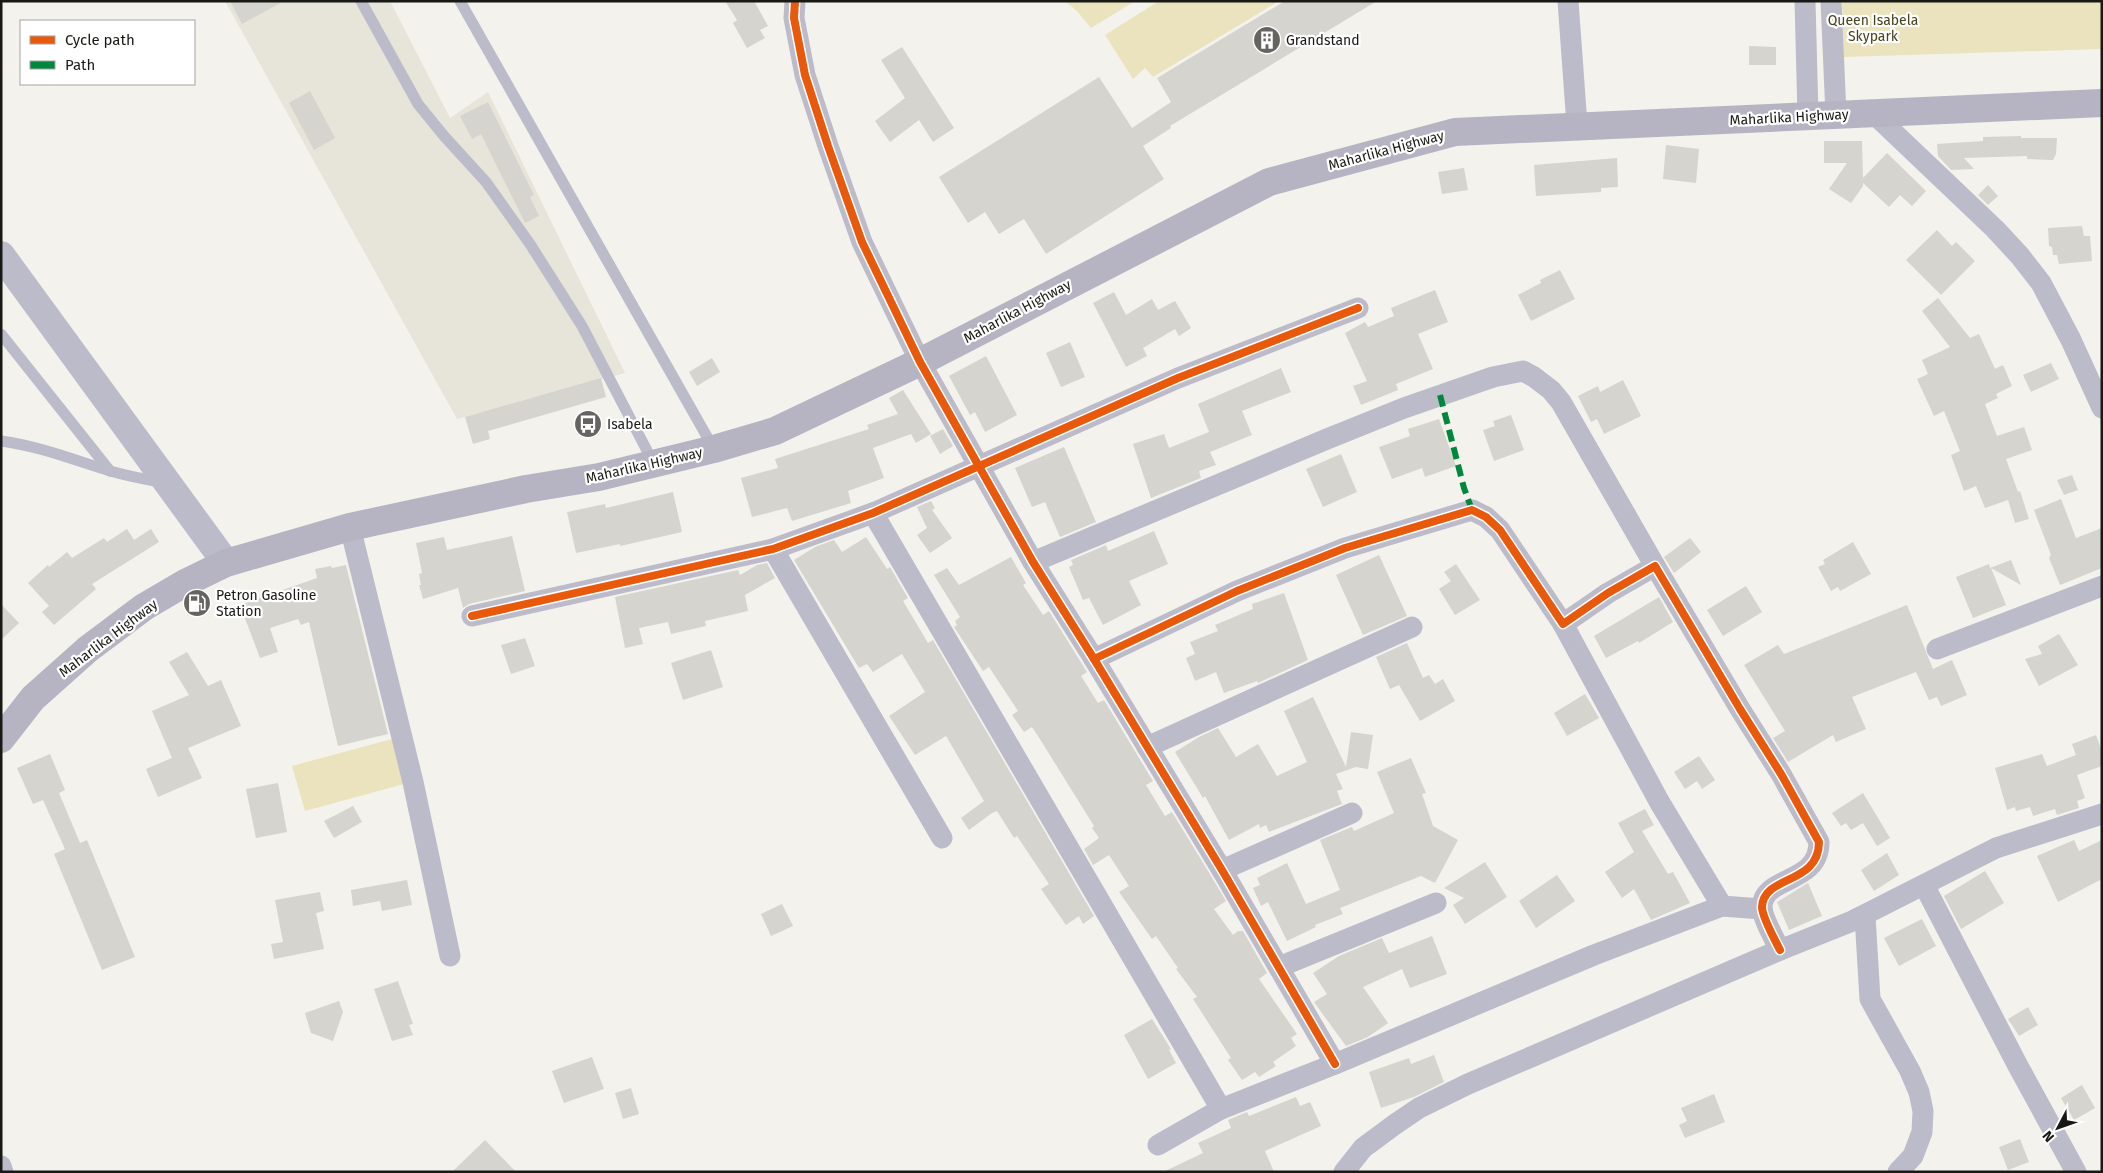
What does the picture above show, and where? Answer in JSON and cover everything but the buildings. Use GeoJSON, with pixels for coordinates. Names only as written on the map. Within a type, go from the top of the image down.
{"type":"FeatureCollection","features":[{"type":"Feature","properties":{"kind":"highway","name":"Maharlika Highway"},"geometry":{"type":"LineString","coordinates":[[1,739],[33,698],[88,649],[144,607],[184,583],[226,563],[350,526],[526,489],[599,477],[714,449],[775,431],[920,362],[1269,182],[1455,132],[2102,103]]}},
{"type":"Feature","properties":{"kind":"street"},"geometry":{"type":"LineString","coordinates":[[795,1],[794,18],[805,75],[828,146],[862,242],[920,362],[1033,562],[1222,870],[1335,1064]]}},
{"type":"Feature","properties":{"kind":"street"},"geometry":{"type":"LineString","coordinates":[[1568,1],[1578,125]]}},
{"type":"Feature","properties":{"kind":"street"},"geometry":{"type":"LineString","coordinates":[[1805,1],[1808,116]]}},
{"type":"Feature","properties":{"kind":"street"},"geometry":{"type":"LineString","coordinates":[[1831,1],[1836,114]]}},
{"type":"Feature","properties":{"kind":"street"},"geometry":{"type":"LineString","coordinates":[[1872,112],[1995,229],[2036,276],[2071,340],[2102,408]]}},
{"type":"Feature","properties":{"kind":"street"},"geometry":{"type":"LineString","coordinates":[[1,255],[226,563]]}},
{"type":"Feature","properties":{"kind":"street"},"geometry":{"type":"LineString","coordinates":[[472,616],[773,549],[873,514],[1178,378],[1358,308]]}},
{"type":"Feature","properties":{"kind":"street"},"geometry":{"type":"LineString","coordinates":[[1033,562],[1404,408],[1493,377],[1523,371],[1534,376],[1551,390],[1561,402],[1655,566],[1740,709],[1782,774],[1819,842],[1819,852],[1810,868],[1769,892],[1764,898],[1762,909],[1780,950]]}},
{"type":"Feature","properties":{"kind":"street"},"geometry":{"type":"LineString","coordinates":[[1094,659],[1237,591],[1336,552],[1472,510],[1486,517],[1500,530],[1563,624],[1660,804],[1722,906]]}},
{"type":"Feature","properties":{"kind":"street"},"geometry":{"type":"LineString","coordinates":[[873,514],[1221,1109]]}},
{"type":"Feature","properties":{"kind":"street"},"geometry":{"type":"LineString","coordinates":[[350,526],[414,782],[450,956]]}},
{"type":"Feature","properties":{"kind":"street"},"geometry":{"type":"LineString","coordinates":[[773,549],[942,838]]}},
{"type":"Feature","properties":{"kind":"street"},"geometry":{"type":"LineString","coordinates":[[1563,624],[1608,593],[1655,566]]}},
{"type":"Feature","properties":{"kind":"street"},"geometry":{"type":"LineString","coordinates":[[1937,649],[2102,586]]}},
{"type":"Feature","properties":{"kind":"street"},"geometry":{"type":"LineString","coordinates":[[1147,747],[1412,628]]}},
{"type":"Feature","properties":{"kind":"street"},"geometry":{"type":"LineString","coordinates":[[1222,870],[1352,813]]}},
{"type":"Feature","properties":{"kind":"street"},"geometry":{"type":"LineString","coordinates":[[1865,916],[1856,920],[1996,848],[2102,814]]}},
{"type":"Feature","properties":{"kind":"street"},"geometry":{"type":"LineString","coordinates":[[1924,885],[2018,1066],[2076,1172]]}},
{"type":"Feature","properties":{"kind":"street"},"geometry":{"type":"LineString","coordinates":[[1279,967],[1436,903]]}},
{"type":"Feature","properties":{"kind":"street"},"geometry":{"type":"LineString","coordinates":[[1158,1145],[1221,1109],[1335,1064],[1594,955],[1722,906],[1762,909]]}},
{"type":"Feature","properties":{"kind":"street"},"geometry":{"type":"LineString","coordinates":[[1344,1172],[1363,1148],[1419,1108],[1478,1080],[1780,950],[1865,916]]}},
{"type":"Feature","properties":{"kind":"street"},"geometry":{"type":"LineString","coordinates":[[1865,916],[1870,999],[1910,1071],[1919,1092],[1923,1111],[1922,1132],[1913,1156],[1898,1172]]}},
{"type":"Feature","properties":{"kind":"street"},"geometry":{"type":"LineString","coordinates":[[1,1166],[3,1172]]}},
{"type":"Feature","properties":{"kind":"lane"},"geometry":{"type":"LineString","coordinates":[[361,1],[418,104],[486,182],[535,252],[582,326],[654,464]]}},
{"type":"Feature","properties":{"kind":"lane"},"geometry":{"type":"LineString","coordinates":[[460,1],[714,449]]}},
{"type":"Feature","properties":{"kind":"lane"},"geometry":{"type":"LineString","coordinates":[[1,334],[110,470]]}},
{"type":"Feature","properties":{"kind":"lane"},"geometry":{"type":"LineString","coordinates":[[1,441],[65,455],[110,470],[169,485]]}},
{"type":"Feature","properties":{"kind":"shaded area"},"geometry":{"type":"Polygon","coordinates":[[[225,1],[390,1],[450,118],[488,92],[625,373],[457,419],[225,1]]]}},
{"type":"Feature","properties":{"kind":"green space"},"geometry":{"type":"Polygon","coordinates":[[[1065,1],[1135,1],[1091,28],[1077,11],[1065,1]]]}},
{"type":"Feature","properties":{"kind":"green space"},"geometry":{"type":"Polygon","coordinates":[[[1159,1],[1279,1],[1153,77],[1145,68],[1133,79],[1105,35],[1159,1]]]}},
{"type":"Feature","properties":{"kind":"green space","name":"Queen Isabela Skypark"},"geometry":{"type":"Polygon","coordinates":[[[1842,1],[2102,1],[2102,49],[1844,57],[1842,1]]]}},
{"type":"Feature","properties":{"kind":"green space"},"geometry":{"type":"Polygon","coordinates":[[[392,739],[404,784],[305,811],[292,766],[392,739]]]}},
{"type":"Feature","properties":{"kind":"marked path"},"geometry":{"type":"LineString","coordinates":[[1440,395],[1464,488],[1472,510]]}},
{"type":"Feature","properties":{"kind":"cycle path"},"geometry":{"type":"LineString","coordinates":[[795,1],[794,18],[805,75],[828,146],[862,242],[920,362],[1033,562],[1222,870],[1335,1064]]}},
{"type":"Feature","properties":{"kind":"cycle path"},"geometry":{"type":"LineString","coordinates":[[472,616],[773,549],[873,513],[1178,378],[1358,308]]}},
{"type":"Feature","properties":{"kind":"cycle path"},"geometry":{"type":"LineString","coordinates":[[1094,659],[1237,591],[1345,548],[1472,510],[1486,517],[1500,530],[1563,624],[1608,593],[1655,566],[1781,774],[1819,842],[1817,856],[1810,866],[1771,889],[1765,897],[1762,907],[1764,917],[1780,950]]}},
{"type":"Feature","properties":{"kind":"place","name":"Grandstand"},"geometry":{"type":"Point","coordinates":[1267,40]}},
{"type":"Feature","properties":{"kind":"place","name":"Isabela"},"geometry":{"type":"Point","coordinates":[588,424]}},
{"type":"Feature","properties":{"kind":"place","name":"Petron Gasoline Station"},"geometry":{"type":"Point","coordinates":[197,603]}}]}
